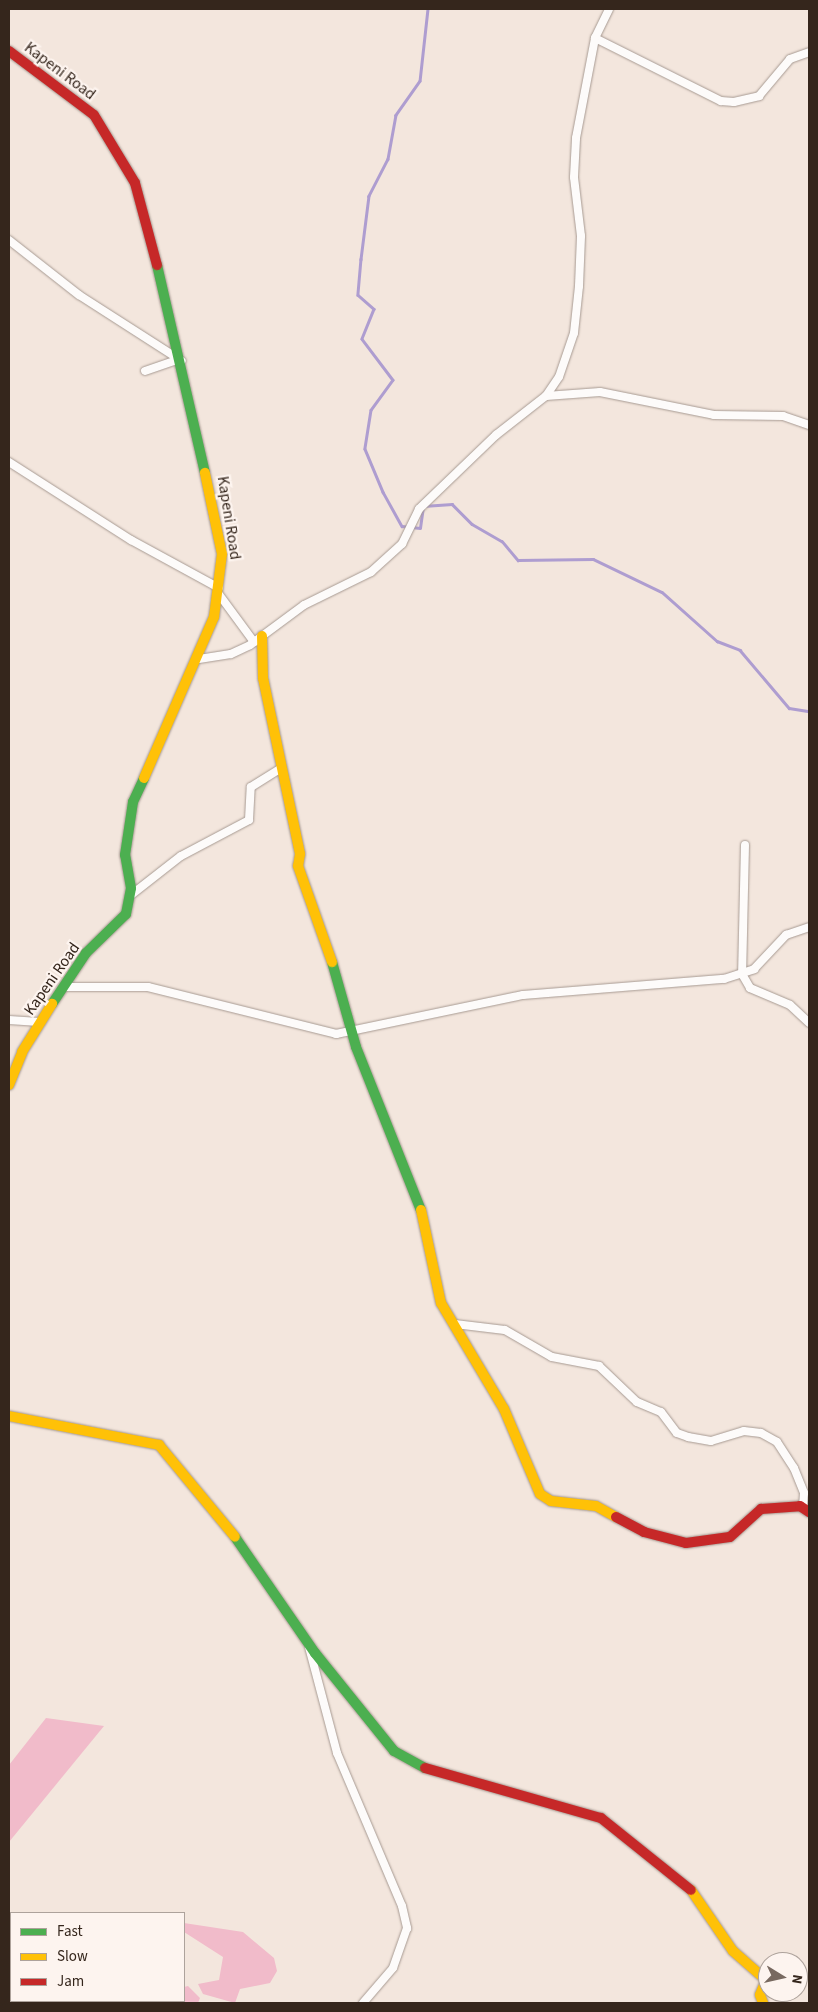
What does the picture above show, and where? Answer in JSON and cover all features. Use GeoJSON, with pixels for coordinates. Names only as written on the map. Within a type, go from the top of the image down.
{"type":"FeatureCollection","features":[{"type":"Feature","properties":{"kind":"street"},"geometry":{"type":"LineString","coordinates":[[199,659],[231,654],[258,639],[304,605],[371,572],[389,559],[419,509],[496,435],[546,396],[559,376],[574,333],[581,236],[574,177],[576,138],[595,38],[609,9]]}},
{"type":"Feature","properties":{"kind":"street"},"geometry":{"type":"LineString","coordinates":[[595,38],[721,101],[734,102],[759,96],[790,59],[809,52]]}},
{"type":"Feature","properties":{"kind":"street","name":"Kapeni Road"},"geometry":{"type":"LineString","coordinates":[[9,51],[94,115],[135,183],[181,360],[218,525],[222,554],[219,591],[199,659],[134,802],[125,855],[130,895],[126,914],[86,953],[62,987],[39,1022],[9,1085]]}},
{"type":"Feature","properties":{"kind":"street"},"geometry":{"type":"LineString","coordinates":[[9,240],[79,295],[181,360]]}},
{"type":"Feature","properties":{"kind":"street"},"geometry":{"type":"LineString","coordinates":[[145,371],[181,360]]}},
{"type":"Feature","properties":{"kind":"street"},"geometry":{"type":"LineString","coordinates":[[546,396],[600,392],[714,414],[783,416],[809,424]]}},
{"type":"Feature","properties":{"kind":"street"},"geometry":{"type":"LineString","coordinates":[[9,462],[131,540],[219,591],[258,639],[262,678],[300,854],[298,866],[326,939],[370,1085],[421,1209],[441,1303],[504,1409],[544,1498],[587,1503],[644,1532],[686,1543],[730,1537],[761,1509],[806,1509],[804,1493],[794,1468],[777,1442],[761,1433],[744,1431],[711,1441],[688,1437],[677,1433],[661,1412],[637,1402],[599,1366],[552,1357],[505,1330],[455,1324]]}},
{"type":"Feature","properties":{"kind":"street"},"geometry":{"type":"LineString","coordinates":[[130,895],[181,856],[249,820],[251,787],[282,768]]}},
{"type":"Feature","properties":{"kind":"street"},"geometry":{"type":"LineString","coordinates":[[745,845],[742,974],[750,988],[790,1005],[809,1023]]}},
{"type":"Feature","properties":{"kind":"street"},"geometry":{"type":"LineString","coordinates":[[62,987],[148,987],[318,1033],[353,1031],[523,995],[687,985],[742,974],[767,958],[786,934],[809,927]]}},
{"type":"Feature","properties":{"kind":"street"},"geometry":{"type":"LineString","coordinates":[[9,1020],[39,1022]]}},
{"type":"Feature","properties":{"kind":"street"},"geometry":{"type":"LineString","coordinates":[[9,1416],[159,1445],[234,1535],[308,1642],[365,1719],[412,1764],[585,1811],[678,1875],[733,1951],[766,1980],[760,1995],[763,2003]]}},
{"type":"Feature","properties":{"kind":"street"},"geometry":{"type":"LineString","coordinates":[[308,1642],[337,1753],[402,1906],[407,1928],[393,1968],[363,2003]]}},
{"type":"Feature","properties":{"kind":"shaded area"},"geometry":{"type":"Polygon","coordinates":[[[46,1718],[104,1726],[9,1842],[9,1765],[46,1718]]]}},
{"type":"Feature","properties":{"kind":"shaded area"},"geometry":{"type":"Polygon","coordinates":[[[185,1923],[243,1932],[274,1958],[277,1971],[270,1983],[240,1989],[235,2003],[203,1994],[198,1984],[219,1980],[223,1957],[185,1933],[185,1923]]]}},
{"type":"Feature","properties":{"kind":"shaded area"},"geometry":{"type":"Polygon","coordinates":[[[188,1986],[200,1998],[198,2003],[58,2003],[185,2002],[185,1987],[188,1986]]]}},
{"type":"Feature","properties":{"kind":"waterway"},"geometry":{"type":"LineString","coordinates":[[428,9],[420,81],[396,115],[388,159],[369,196],[361,259],[358,295],[374,309],[362,339],[393,380],[371,410],[365,449],[383,492],[402,526],[420,528],[423,506],[452,504],[472,524],[502,541],[518,560],[593,559],[662,592],[717,641],[740,650],[789,708],[809,711]]}},
{"type":"Feature","properties":{"kind":"traffic: fast"},"geometry":{"type":"LineString","coordinates":[[157,265],[205,473]]}},
{"type":"Feature","properties":{"kind":"traffic: fast"},"geometry":{"type":"LineString","coordinates":[[52,1004],[86,953],[126,914],[131,888],[125,855],[133,802],[144,778]]}},
{"type":"Feature","properties":{"kind":"traffic: fast"},"geometry":{"type":"LineString","coordinates":[[332,962],[356,1047],[421,1210]]}},
{"type":"Feature","properties":{"kind":"traffic: fast"},"geometry":{"type":"LineString","coordinates":[[235,1537],[315,1653],[394,1751],[425,1768]]}},
{"type":"Feature","properties":{"kind":"traffic: slow"},"geometry":{"type":"LineString","coordinates":[[144,778],[214,617],[222,554],[205,473]]}},
{"type":"Feature","properties":{"kind":"traffic: slow"},"geometry":{"type":"LineString","coordinates":[[262,636],[263,678],[300,854],[298,866],[332,962]]}},
{"type":"Feature","properties":{"kind":"traffic: slow"},"geometry":{"type":"LineString","coordinates":[[9,1085],[22,1052],[52,1004]]}},
{"type":"Feature","properties":{"kind":"traffic: slow"},"geometry":{"type":"LineString","coordinates":[[421,1210],[441,1303],[504,1409],[540,1494],[551,1501],[596,1506],[616,1517]]}},
{"type":"Feature","properties":{"kind":"traffic: slow"},"geometry":{"type":"LineString","coordinates":[[9,1416],[159,1445],[235,1537]]}},
{"type":"Feature","properties":{"kind":"traffic: slow"},"geometry":{"type":"LineString","coordinates":[[691,1890],[733,1951],[766,1980],[760,1995],[763,2003]]}},
{"type":"Feature","properties":{"kind":"traffic: jam"},"geometry":{"type":"LineString","coordinates":[[9,51],[94,115],[135,183],[157,265]]}},
{"type":"Feature","properties":{"kind":"traffic: jam"},"geometry":{"type":"LineString","coordinates":[[616,1517],[644,1532],[686,1543],[730,1537],[761,1509],[800,1506],[809,1512]]}},
{"type":"Feature","properties":{"kind":"traffic: jam"},"geometry":{"type":"LineString","coordinates":[[425,1768],[601,1818],[691,1890]]}}]}
